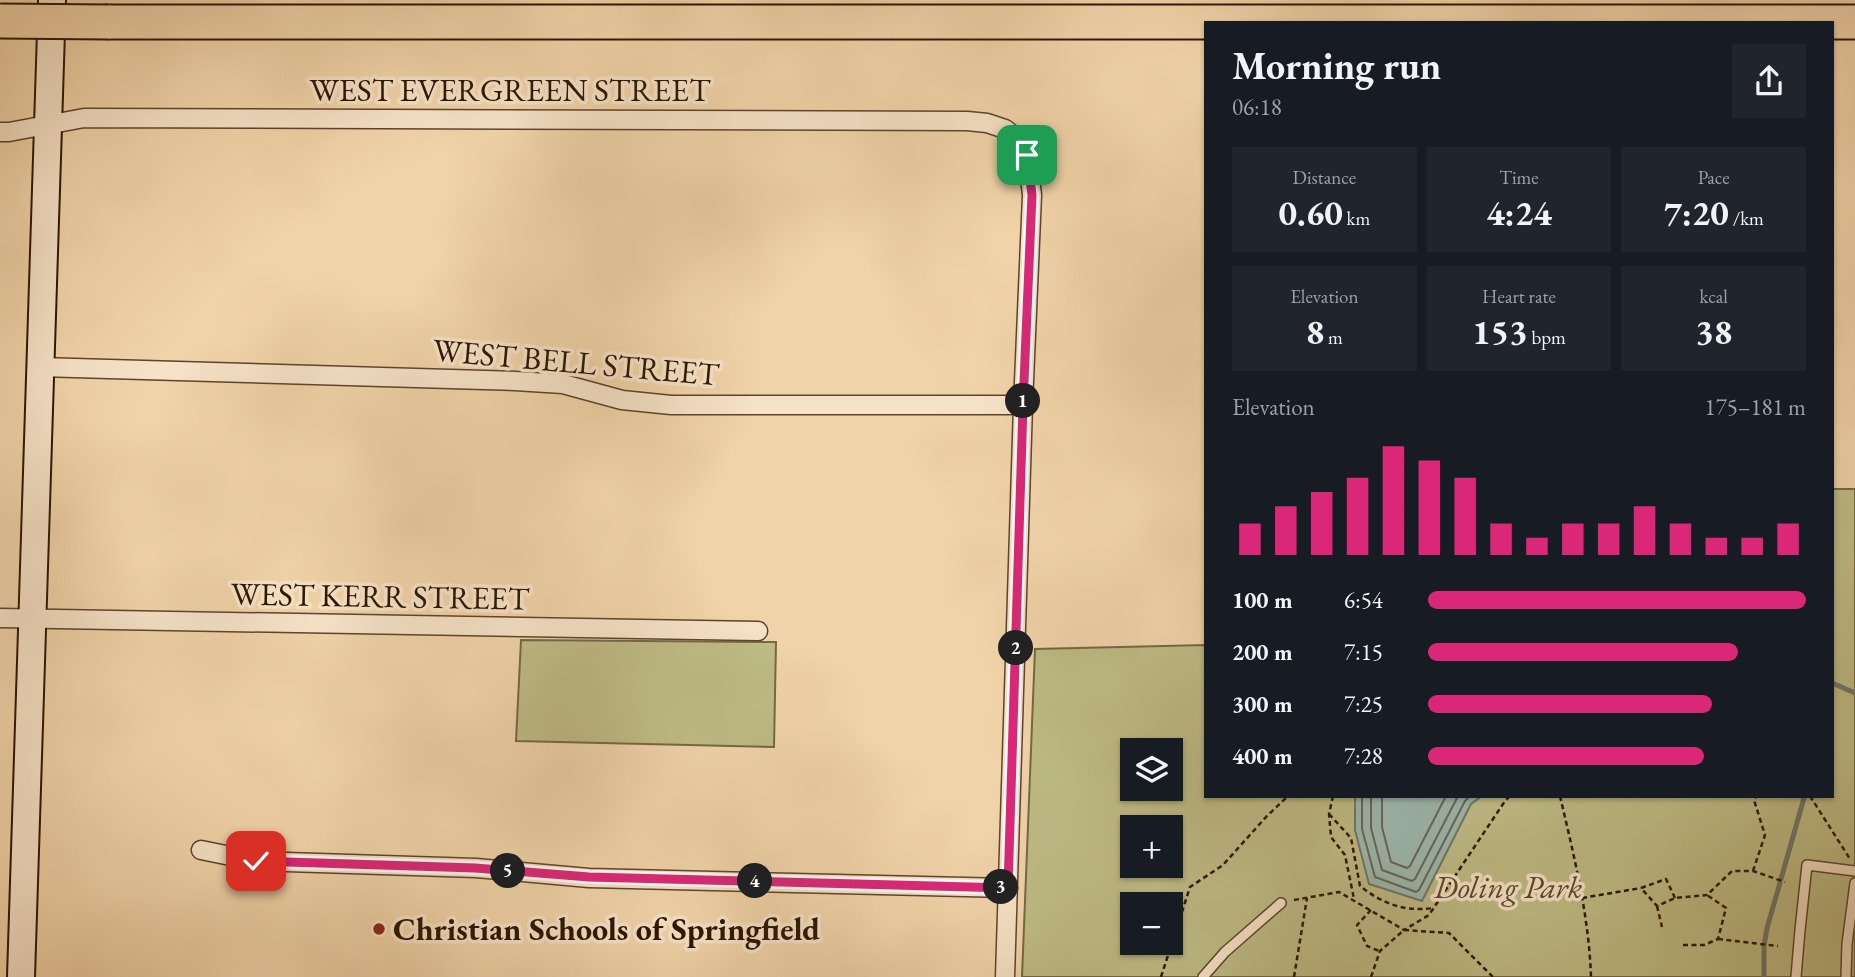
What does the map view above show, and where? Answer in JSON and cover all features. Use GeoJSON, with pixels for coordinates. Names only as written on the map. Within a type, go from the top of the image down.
{"type":"FeatureCollection","features":[{"type":"Feature","properties":{"kind":"highway"},"geometry":{"type":"LineString","coordinates":[[0,22],[989,16],[1711,21]]}},
{"type":"Feature","properties":{"kind":"highway"},"geometry":{"type":"LineString","coordinates":[[1834,22],[1855,22]]}},
{"type":"Feature","properties":{"kind":"main road"},"geometry":{"type":"LineString","coordinates":[[21,977],[52,0]]}},
{"type":"Feature","properties":{"kind":"street","name":"WEST EVERGREEN STREET"},"geometry":{"type":"LineString","coordinates":[[0,132],[84,118],[987,123],[1006,129],[1018,139],[1027,155],[1032,195],[1023,405]]}},
{"type":"Feature","properties":{"kind":"street","name":"WEST BELL STREET"},"geometry":{"type":"LineString","coordinates":[[40,368],[514,381],[563,384],[622,400],[671,405],[1023,405]]}},
{"type":"Feature","properties":{"kind":"street"},"geometry":{"type":"LineString","coordinates":[[1005,977],[1023,405]]}},
{"type":"Feature","properties":{"kind":"street","name":"WEST KERR STREET"},"geometry":{"type":"LineString","coordinates":[[0,618],[758,631]]}},
{"type":"Feature","properties":{"kind":"street"},"geometry":{"type":"LineString","coordinates":[[201,850],[256,861],[475,868],[589,877],[1008,888]]}},
{"type":"Feature","properties":{"kind":"lane"},"geometry":{"type":"LineString","coordinates":[[1796,977],[1807,865],[1855,871]]}},
{"type":"Feature","properties":{"kind":"lane"},"geometry":{"type":"LineString","coordinates":[[1846,977],[1847,944],[1855,883]]}},
{"type":"Feature","properties":{"kind":"lane"},"geometry":{"type":"LineString","coordinates":[[1203,977],[1225,952],[1281,903]]}},
{"type":"Feature","properties":{"kind":"path"},"geometry":{"type":"LineString","coordinates":[[1161,977],[1190,887],[1223,865],[1286,798]]}},
{"type":"Feature","properties":{"kind":"path"},"geometry":{"type":"LineString","coordinates":[[1333,798],[1329,814],[1331,837],[1345,855],[1354,901]]}},
{"type":"Feature","properties":{"kind":"path"},"geometry":{"type":"LineString","coordinates":[[1371,977],[1380,951],[1404,930],[1429,915],[1508,798]]}},
{"type":"Feature","properties":{"kind":"path"},"geometry":{"type":"LineString","coordinates":[[1560,798],[1579,877],[1590,951],[1591,977]]}},
{"type":"Feature","properties":{"kind":"path"},"geometry":{"type":"LineString","coordinates":[[1753,871],[1765,835],[1755,798]]}},
{"type":"Feature","properties":{"kind":"path"},"geometry":{"type":"LineString","coordinates":[[1811,798],[1850,859]]}},
{"type":"Feature","properties":{"kind":"path"},"geometry":{"type":"LineString","coordinates":[[1329,814],[1351,838],[1360,886],[1377,899],[1414,910],[1434,908]]}},
{"type":"Feature","properties":{"kind":"path"},"geometry":{"type":"LineString","coordinates":[[1657,906],[1675,898],[1707,895],[1732,871],[1753,871],[1785,883]]}},
{"type":"Feature","properties":{"kind":"path"},"geometry":{"type":"LineString","coordinates":[[1582,898],[1641,888],[1666,879],[1675,898]]}},
{"type":"Feature","properties":{"kind":"path"},"geometry":{"type":"LineString","coordinates":[[1641,888],[1657,906],[1662,927]]}},
{"type":"Feature","properties":{"kind":"path"},"geometry":{"type":"LineString","coordinates":[[1281,903],[1339,892],[1404,930],[1449,933],[1493,977]]}},
{"type":"Feature","properties":{"kind":"path"},"geometry":{"type":"LineString","coordinates":[[1707,895],[1726,908],[1718,939]]}},
{"type":"Feature","properties":{"kind":"path"},"geometry":{"type":"LineString","coordinates":[[1294,977],[1307,898]]}},
{"type":"Feature","properties":{"kind":"path"},"geometry":{"type":"LineString","coordinates":[[1371,910],[1357,925],[1367,946],[1380,951]]}},
{"type":"Feature","properties":{"kind":"path"},"geometry":{"type":"LineString","coordinates":[[1683,945],[1704,946],[1718,939],[1778,946]]}},
{"type":"Feature","properties":{"kind":"green space","name":"Doling Park"},"geometry":{"type":"Polygon","coordinates":[[[1834,489],[1855,489],[1855,977],[1022,977],[1035,649],[1204,645],[1204,798],[1834,798],[1834,489]]]}},
{"type":"Feature","properties":{"kind":"green space"},"geometry":{"type":"Polygon","coordinates":[[[521,640],[776,642],[774,747],[516,741],[521,640]]]}},
{"type":"Feature","properties":{"kind":"water"},"geometry":{"type":"Polygon","coordinates":[[[1355,798],[1479,798],[1471,804],[1422,901],[1369,884],[1355,830],[1355,798]]]}},
{"type":"Feature","properties":{"kind":"waterway"},"geometry":{"type":"LineString","coordinates":[[1834,684],[1855,693]]}},
{"type":"Feature","properties":{"kind":"waterway"},"geometry":{"type":"LineString","coordinates":[[1781,879],[1804,798]]}},
{"type":"Feature","properties":{"kind":"waterway"},"geometry":{"type":"LineString","coordinates":[[1764,977],[1767,928],[1780,883]]}},
{"type":"Feature","properties":{"kind":"place","name":"Christian Schools of Springfield"},"geometry":{"type":"Point","coordinates":[379,929]}},
{"type":"Feature","properties":{"kind":"route"},"geometry":{"type":"LineString","coordinates":[[256,861],[475,868],[589,877],[1008,888],[1032,195],[1027,155]]}}]}
